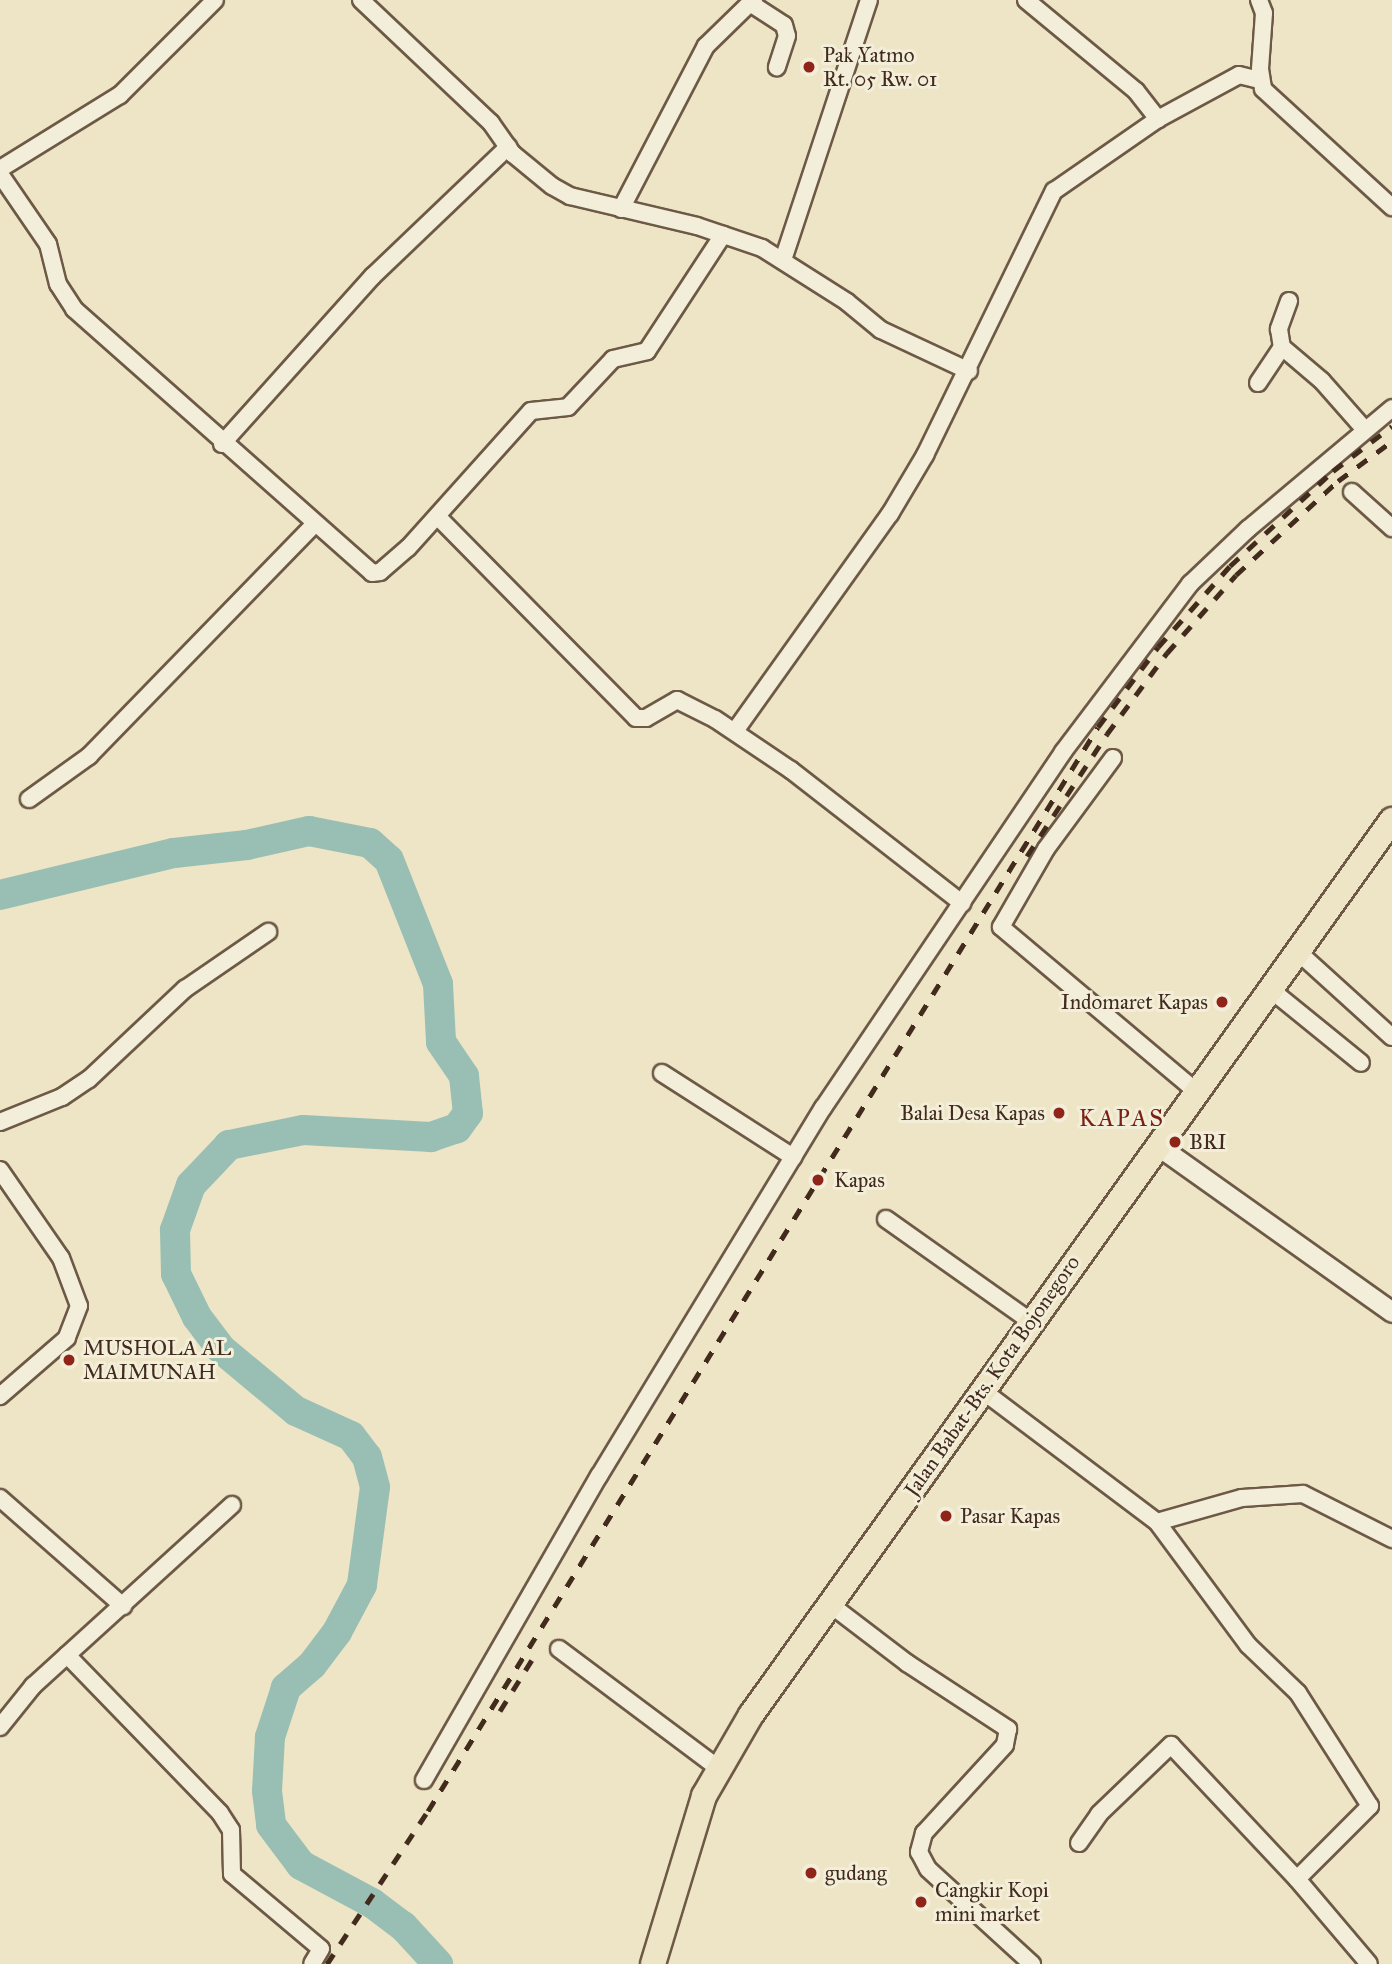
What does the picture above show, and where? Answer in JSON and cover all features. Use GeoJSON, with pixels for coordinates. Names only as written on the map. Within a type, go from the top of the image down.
{"type":"FeatureCollection","features":[{"type":"Feature","properties":{"kind":"highway","name":"Jalan Babat-Bts. Kota Bojonegoro"},"geometry":{"type":"LineString","coordinates":[[653,1964],[687,1848],[718,1768],[1030,1321],[1392,820]]}},
{"type":"Feature","properties":{"kind":"street"},"geometry":{"type":"LineString","coordinates":[[215,0],[120,95],[0,172],[48,244],[58,284],[74,309],[365,569],[380,572],[439,517],[531,411],[568,407],[613,359],[647,351],[723,235]]}},
{"type":"Feature","properties":{"kind":"street"},"geometry":{"type":"LineString","coordinates":[[361,0],[491,123],[508,147],[533,171],[570,196],[723,235],[783,260],[881,330],[970,371]]}},
{"type":"Feature","properties":{"kind":"street"},"geometry":{"type":"LineString","coordinates":[[783,260],[869,0]]}},
{"type":"Feature","properties":{"kind":"street"},"geometry":{"type":"LineString","coordinates":[[1026,0],[1136,91],[1158,119]]}},
{"type":"Feature","properties":{"kind":"street"},"geometry":{"type":"LineString","coordinates":[[1259,0],[1265,31],[1259,80],[1275,104],[1392,207]]}},
{"type":"Feature","properties":{"kind":"street"},"geometry":{"type":"LineString","coordinates":[[621,209],[706,46],[752,2],[784,25],[787,36],[777,67]]}},
{"type":"Feature","properties":{"kind":"street"},"geometry":{"type":"LineString","coordinates":[[735,731],[890,514],[970,371],[1054,191],[1158,119],[1239,75],[1259,80]]}},
{"type":"Feature","properties":{"kind":"street"},"geometry":{"type":"LineString","coordinates":[[222,444],[373,276],[508,147]]}},
{"type":"Feature","properties":{"kind":"street"},"geometry":{"type":"LineString","coordinates":[[1289,301],[1279,329],[1282,347],[1322,381],[1365,430]]}},
{"type":"Feature","properties":{"kind":"street"},"geometry":{"type":"LineString","coordinates":[[1258,383],[1282,347]]}},
{"type":"Feature","properties":{"kind":"street"},"geometry":{"type":"LineString","coordinates":[[424,1780],[509,1628],[793,1157],[1122,669],[1190,584],[1392,408]]}},
{"type":"Feature","properties":{"kind":"street"},"geometry":{"type":"LineString","coordinates":[[1352,492],[1392,528]]}},
{"type":"Feature","properties":{"kind":"street"},"geometry":{"type":"LineString","coordinates":[[439,517],[636,718],[646,718],[672,700],[682,701],[715,719],[735,731],[962,903]]}},
{"type":"Feature","properties":{"kind":"street"},"geometry":{"type":"LineString","coordinates":[[29,799],[89,756],[315,524]]}},
{"type":"Feature","properties":{"kind":"street"},"geometry":{"type":"LineString","coordinates":[[1113,758],[1046,849],[1001,927],[1196,1091]]}},
{"type":"Feature","properties":{"kind":"street"},"geometry":{"type":"LineString","coordinates":[[0,1122],[62,1097],[89,1079],[185,989],[268,932]]}},
{"type":"Feature","properties":{"kind":"street"},"geometry":{"type":"LineString","coordinates":[[1297,951],[1392,1037]]}},
{"type":"Feature","properties":{"kind":"street"},"geometry":{"type":"LineString","coordinates":[[1270,989],[1362,1063]]}},
{"type":"Feature","properties":{"kind":"street"},"geometry":{"type":"LineString","coordinates":[[662,1073],[793,1157]]}},
{"type":"Feature","properties":{"kind":"street"},"geometry":{"type":"LineString","coordinates":[[1157,1145],[1392,1312]]}},
{"type":"Feature","properties":{"kind":"street"},"geometry":{"type":"LineString","coordinates":[[0,1170],[61,1258],[79,1306],[67,1338],[0,1396]]}},
{"type":"Feature","properties":{"kind":"street"},"geometry":{"type":"LineString","coordinates":[[886,1219],[1030,1321]]}},
{"type":"Feature","properties":{"kind":"street"},"geometry":{"type":"LineString","coordinates":[[983,1391],[1157,1522],[1248,1645],[1298,1693],[1370,1806],[1297,1879]]}},
{"type":"Feature","properties":{"kind":"street"},"geometry":{"type":"LineString","coordinates":[[1157,1522],[1242,1498],[1303,1494],[1392,1539]]}},
{"type":"Feature","properties":{"kind":"street"},"geometry":{"type":"LineString","coordinates":[[0,1498],[123,1606]]}},
{"type":"Feature","properties":{"kind":"street"},"geometry":{"type":"LineString","coordinates":[[0,1727],[33,1686],[232,1506]]}},
{"type":"Feature","properties":{"kind":"street"},"geometry":{"type":"LineString","coordinates":[[831,1605],[907,1663],[1008,1729],[1005,1745],[924,1833],[919,1852],[928,1869],[1032,1964]]}},
{"type":"Feature","properties":{"kind":"street"},"geometry":{"type":"LineString","coordinates":[[559,1649],[718,1768]]}},
{"type":"Feature","properties":{"kind":"street"},"geometry":{"type":"LineString","coordinates":[[68,1654],[220,1813],[231,1830],[232,1874],[321,1949],[312,1964]]}},
{"type":"Feature","properties":{"kind":"street"},"geometry":{"type":"LineString","coordinates":[[1079,1843],[1099,1814],[1171,1745],[1297,1879],[1368,1964]]}},
{"type":"Feature","properties":{"kind":"waterway"},"geometry":{"type":"LineString","coordinates":[[0,895],[174,853],[247,845],[309,831],[370,843],[389,860],[438,984],[441,1042],[464,1076],[468,1113],[457,1128],[431,1137],[303,1130],[229,1145],[191,1185],[175,1230],[176,1274],[197,1317],[220,1348],[296,1411],[351,1436],[367,1457],[375,1487],[362,1585],[337,1632],[312,1665],[286,1688],[270,1737],[267,1791],[271,1825],[301,1865],[372,1903],[403,1926],[438,1964]]}},
{"type":"Feature","properties":{"kind":"railway"},"geometry":{"type":"LineString","coordinates":[[327,1964],[428,1811],[1098,727],[1158,647],[1230,566],[1333,471],[1392,426]]}},
{"type":"Feature","properties":{"kind":"railway"},"geometry":{"type":"LineString","coordinates":[[1027,856],[1107,734],[1167,653],[1236,575],[1338,481],[1392,441]]}},
{"type":"Feature","properties":{"kind":"railway"},"geometry":{"type":"LineString","coordinates":[[500,1711],[533,1658]]}},
{"type":"Feature","properties":{"kind":"place","name":"Pak Yatmo Rt. 05 Rw. 01"},"geometry":{"type":"Point","coordinates":[809,67]}},
{"type":"Feature","properties":{"kind":"place","name":"Indomaret Kapas"},"geometry":{"type":"Point","coordinates":[1222,1002]}},
{"type":"Feature","properties":{"kind":"place","name":"Balai Desa Kapas"},"geometry":{"type":"Point","coordinates":[1059,1113]}},
{"type":"Feature","properties":{"kind":"place","name":"BRI"},"geometry":{"type":"Point","coordinates":[1175,1142]}},
{"type":"Feature","properties":{"kind":"place","name":"Kapas"},"geometry":{"type":"Point","coordinates":[818,1180]}},
{"type":"Feature","properties":{"kind":"place","name":"MUSHOLA AL MAIMUNAH"},"geometry":{"type":"Point","coordinates":[69,1360]}},
{"type":"Feature","properties":{"kind":"place","name":"Pasar Kapas"},"geometry":{"type":"Point","coordinates":[946,1516]}},
{"type":"Feature","properties":{"kind":"place","name":"gudang"},"geometry":{"type":"Point","coordinates":[811,1873]}},
{"type":"Feature","properties":{"kind":"place","name":"Cangkir Kopi mini market"},"geometry":{"type":"Point","coordinates":[921,1902]}},
{"type":"Feature","properties":{"kind":"district","name":"KAPAS"},"geometry":{"type":"Point","coordinates":[1122,1119]}}]}
